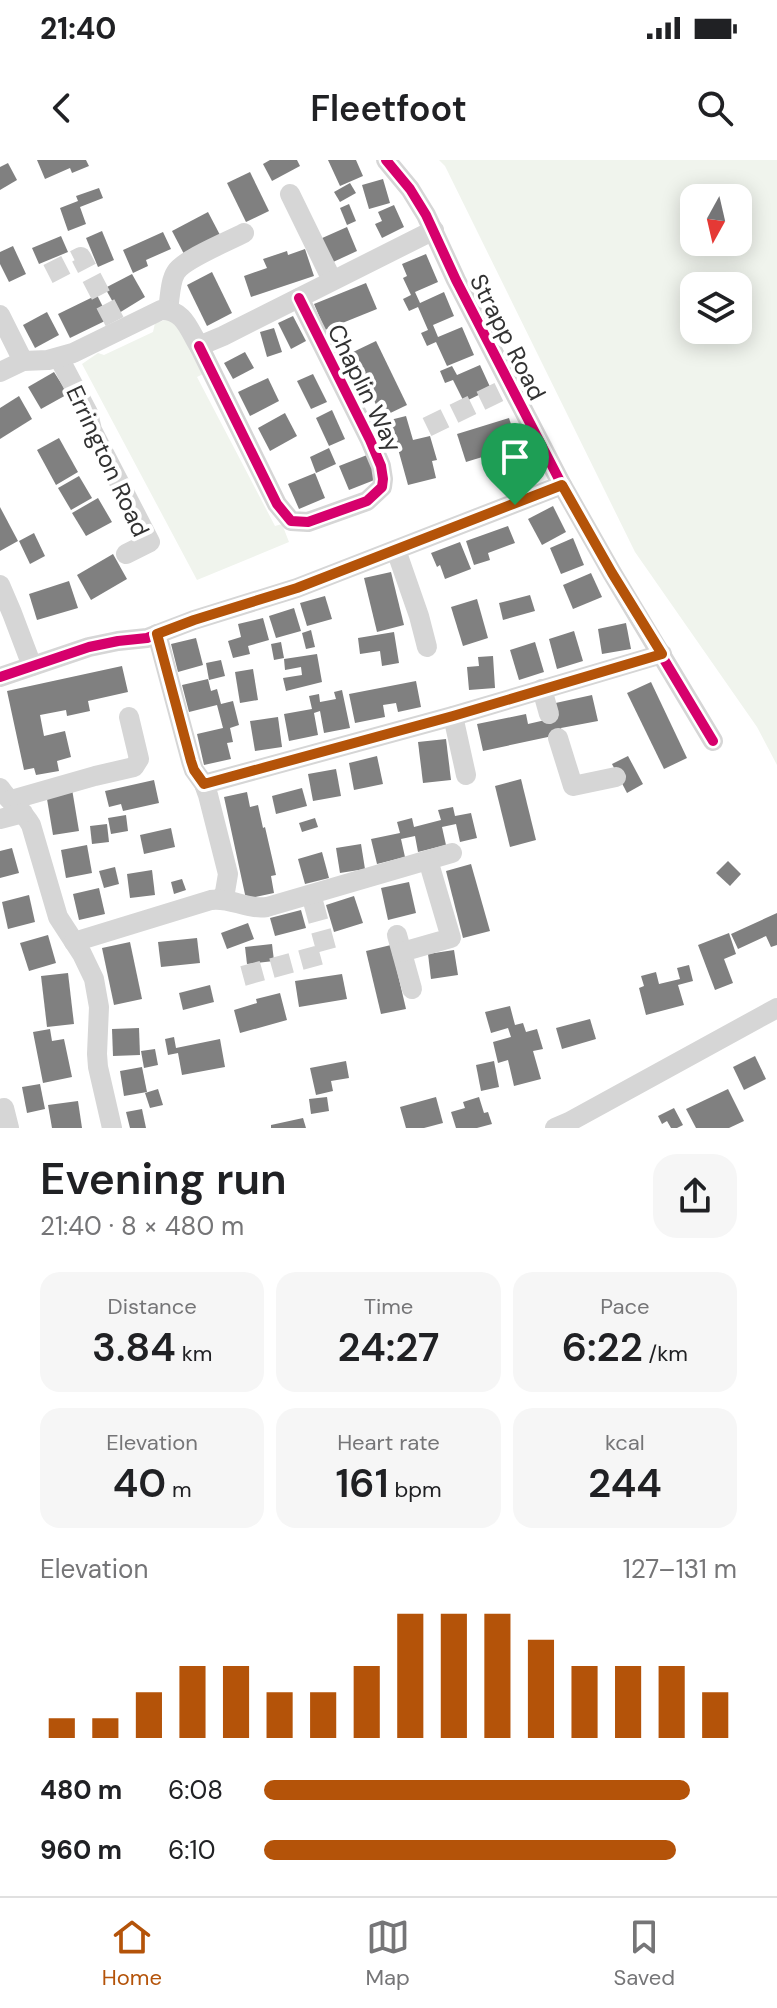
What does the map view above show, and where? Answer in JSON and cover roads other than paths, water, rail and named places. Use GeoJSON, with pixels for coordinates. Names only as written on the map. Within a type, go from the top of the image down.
{"type":"FeatureCollection","features":[{"type":"Feature","properties":{"kind":"street","name":"Strapp Road"},"geometry":{"type":"LineString","coordinates":[[386,160],[410,189],[434,230],[456,280],[562,485],[713,741]]}},
{"type":"Feature","properties":{"kind":"street"},"geometry":{"type":"LineString","coordinates":[[290,194],[332,280]]}},
{"type":"Feature","properties":{"kind":"street"},"geometry":{"type":"LineString","coordinates":[[244,233],[193,259],[178,269],[174,276],[168,310],[174,311],[185,321],[199,346],[434,230]]}},
{"type":"Feature","properties":{"kind":"street","name":"Chaplin Way"},"geometry":{"type":"LineString","coordinates":[[199,346],[264,478],[291,521],[308,522],[367,501],[382,487],[381,466],[299,298]]}},
{"type":"Feature","properties":{"kind":"street","name":"Errington Road"},"geometry":{"type":"LineString","coordinates":[[0,372],[23,361],[59,358],[161,310],[168,310]]}},
{"type":"Feature","properties":{"kind":"street"},"geometry":{"type":"LineString","coordinates":[[0,315],[23,361]]}},
{"type":"Feature","properties":{"kind":"street","name":"Errington Road"},"geometry":{"type":"LineString","coordinates":[[59,358],[150,542],[126,554]]}},
{"type":"Feature","properties":{"kind":"street"},"geometry":{"type":"LineString","coordinates":[[0,677],[89,647],[147,638],[297,588],[562,485]]}},
{"type":"Feature","properties":{"kind":"street"},"geometry":{"type":"LineString","coordinates":[[396,550],[427,647]]}},
{"type":"Feature","properties":{"kind":"street"},"geometry":{"type":"LineString","coordinates":[[0,585],[32,666]]}},
{"type":"Feature","properties":{"kind":"street"},"geometry":{"type":"LineString","coordinates":[[157,634],[191,761],[204,784],[228,874],[221,899]]}},
{"type":"Feature","properties":{"kind":"street"},"geometry":{"type":"LineString","coordinates":[[204,784],[453,716],[662,654]]}},
{"type":"Feature","properties":{"kind":"street"},"geometry":{"type":"LineString","coordinates":[[542,689],[549,714]]}},
{"type":"Feature","properties":{"kind":"street"},"geometry":{"type":"LineString","coordinates":[[453,716],[466,775]]}},
{"type":"Feature","properties":{"kind":"street"},"geometry":{"type":"LineString","coordinates":[[0,819],[11,800],[134,767],[139,759],[129,717]]}},
{"type":"Feature","properties":{"kind":"street"},"geometry":{"type":"LineString","coordinates":[[558,738],[573,786],[616,777]]}},
{"type":"Feature","properties":{"kind":"street"},"geometry":{"type":"LineString","coordinates":[[11,800],[31,825],[58,917],[89,966],[99,1007],[98,1067],[112,1128]]}},
{"type":"Feature","properties":{"kind":"street"},"geometry":{"type":"LineString","coordinates":[[74,942],[221,899],[249,907],[267,907],[452,853]]}},
{"type":"Feature","properties":{"kind":"street"},"geometry":{"type":"LineString","coordinates":[[412,989],[400,944],[451,938],[428,860]]}},
{"type":"Feature","properties":{"kind":"street"},"geometry":{"type":"LineString","coordinates":[[555,1128],[777,1008]]}},
{"type":"Feature","properties":{"kind":"tunnel"},"geometry":{"type":"LineString","coordinates":[[48,274],[81,257],[119,330]]}},
{"type":"Feature","properties":{"kind":"tunnel"},"geometry":{"type":"LineString","coordinates":[[427,427],[511,386]]}},
{"type":"Feature","properties":{"kind":"tunnel"},"geometry":{"type":"LineString","coordinates":[[243,976],[327,953],[311,894]]}}]}
